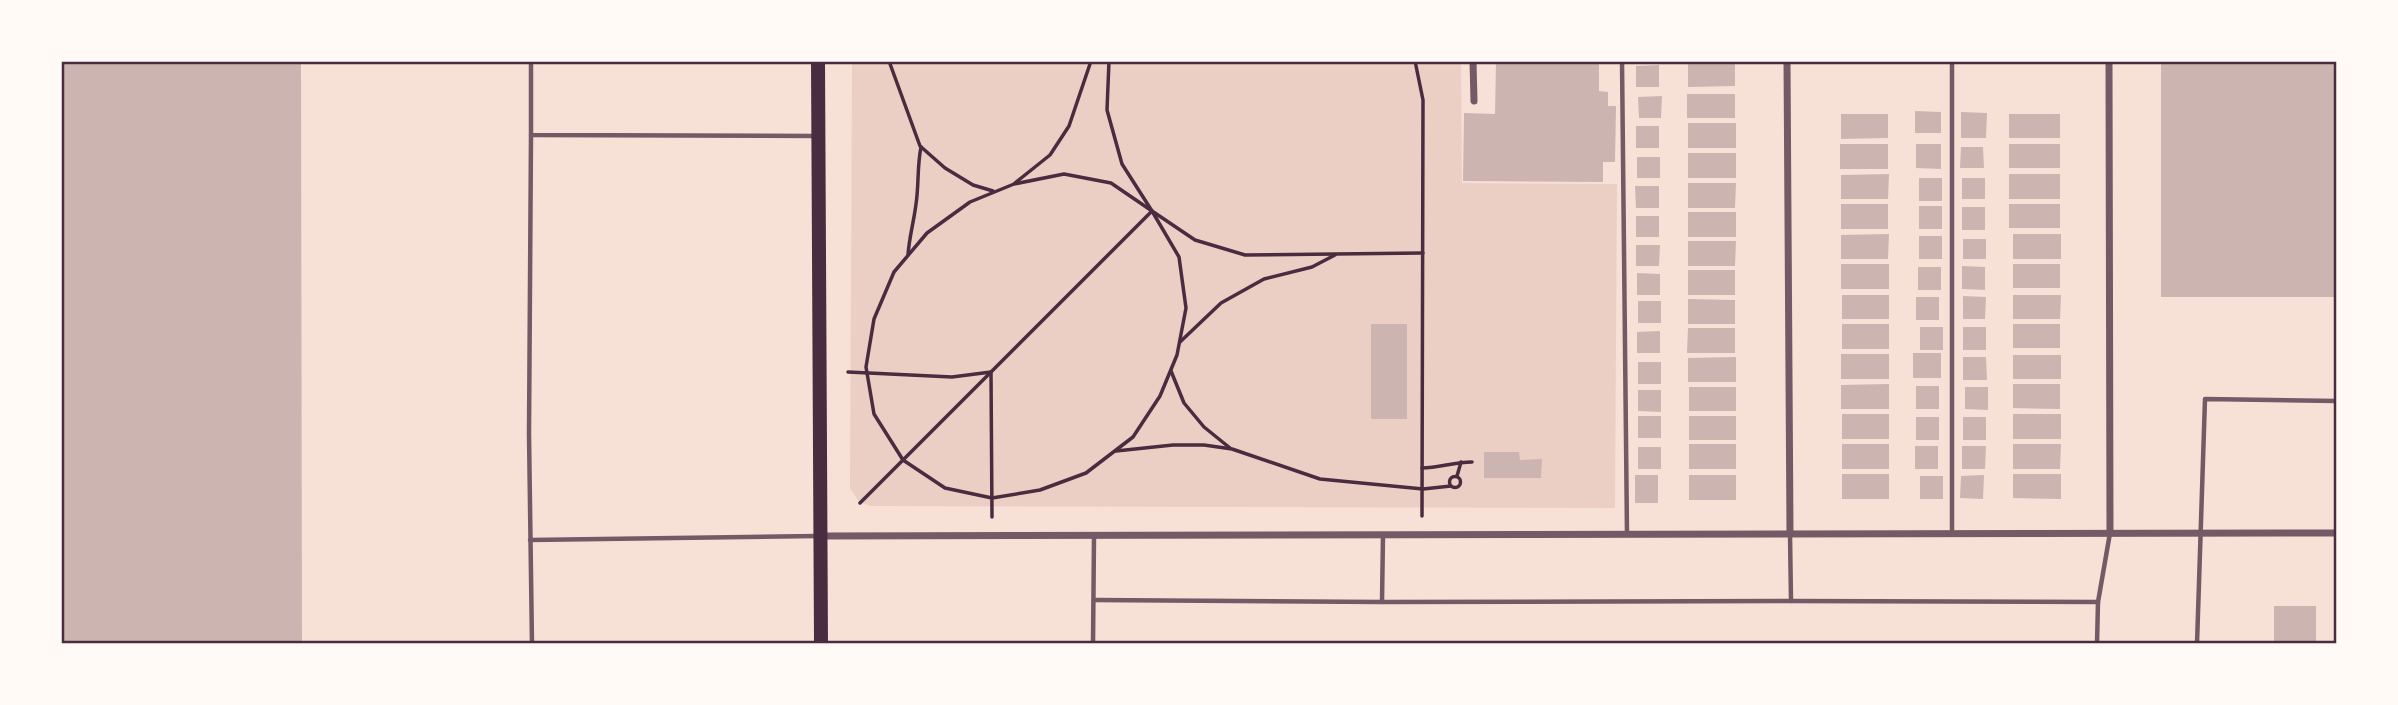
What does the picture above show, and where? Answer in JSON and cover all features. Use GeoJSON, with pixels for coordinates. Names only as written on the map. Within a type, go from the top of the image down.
{"type":"FeatureCollection","features":[{"type":"Feature","properties":{"kind":"main road"},"geometry":{"type":"LineString","coordinates":[[818,61],[821,644]]}},
{"type":"Feature","properties":{"kind":"street"},"geometry":{"type":"LineString","coordinates":[[1473,61],[1474,101]]}},
{"type":"Feature","properties":{"kind":"street"},"geometry":{"type":"LineString","coordinates":[[1787,61],[1790,534]]}},
{"type":"Feature","properties":{"kind":"street"},"geometry":{"type":"LineString","coordinates":[[2109,61],[2110,533]]}},
{"type":"Feature","properties":{"kind":"street"},"geometry":{"type":"LineString","coordinates":[[821,536],[2337,533]]}},
{"type":"Feature","properties":{"kind":"lane"},"geometry":{"type":"LineString","coordinates":[[531,61],[532,644]]}},
{"type":"Feature","properties":{"kind":"lane"},"geometry":{"type":"LineString","coordinates":[[1622,61],[1626,534]]}},
{"type":"Feature","properties":{"kind":"lane"},"geometry":{"type":"LineString","coordinates":[[1952,61],[1952,534]]}},
{"type":"Feature","properties":{"kind":"lane"},"geometry":{"type":"LineString","coordinates":[[531,135],[817,136]]}},
{"type":"Feature","properties":{"kind":"lane"},"geometry":{"type":"LineString","coordinates":[[2197,644],[2205,399],[2337,401]]}},
{"type":"Feature","properties":{"kind":"lane"},"geometry":{"type":"LineString","coordinates":[[2097,644],[2098,602],[2110,533]]}},
{"type":"Feature","properties":{"kind":"lane"},"geometry":{"type":"LineString","coordinates":[[1790,534],[1791,601]]}},
{"type":"Feature","properties":{"kind":"lane"},"geometry":{"type":"LineString","coordinates":[[1093,644],[1094,535]]}},
{"type":"Feature","properties":{"kind":"lane"},"geometry":{"type":"LineString","coordinates":[[1382,602],[1383,535]]}},
{"type":"Feature","properties":{"kind":"lane"},"geometry":{"type":"LineString","coordinates":[[530,540],[821,536]]}},
{"type":"Feature","properties":{"kind":"lane"},"geometry":{"type":"LineString","coordinates":[[1094,600],[2098,602]]}},
{"type":"Feature","properties":{"kind":"path"},"geometry":{"type":"LineString","coordinates":[[889,61],[921,147],[945,168],[973,185],[995,192]]}},
{"type":"Feature","properties":{"kind":"path"},"geometry":{"type":"LineString","coordinates":[[1014,184],[1050,155],[1069,126],[1091,61]]}},
{"type":"Feature","properties":{"kind":"path"},"geometry":{"type":"LineString","coordinates":[[1109,61],[1107,110],[1122,164],[1152,211],[1179,257],[1186,308],[1180,342],[1171,370],[1160,396],[1133,436],[1086,473],[1040,490],[992,498],[945,488],[903,460],[874,414],[867,372],[874,319],[894,272],[928,233],[970,202],[1014,184],[1064,174],[1111,184],[1152,211],[1195,240],[1244,255],[1423,253]]}},
{"type":"Feature","properties":{"kind":"path"},"geometry":{"type":"LineString","coordinates":[[1415,61],[1423,100],[1422,516]]}},
{"type":"Feature","properties":{"kind":"path"},"geometry":{"type":"LineString","coordinates":[[908,256],[917,203],[917,165],[921,147]]}},
{"type":"Feature","properties":{"kind":"path"},"geometry":{"type":"LineString","coordinates":[[860,503],[1152,211]]}},
{"type":"Feature","properties":{"kind":"path"},"geometry":{"type":"LineString","coordinates":[[1180,342],[1221,303],[1264,279],[1312,267],[1337,254]]}},
{"type":"Feature","properties":{"kind":"path"},"geometry":{"type":"LineString","coordinates":[[1171,370],[1184,403],[1203,427],[1232,449]]}},
{"type":"Feature","properties":{"kind":"path"},"geometry":{"type":"LineString","coordinates":[[848,372],[951,377],[991,372]]}},
{"type":"Feature","properties":{"kind":"path"},"geometry":{"type":"LineString","coordinates":[[991,372],[992,517]]}},
{"type":"Feature","properties":{"kind":"path"},"geometry":{"type":"LineString","coordinates":[[1114,451],[1204,445],[1232,449],[1320,479],[1423,489],[1460,486],[1461,480],[1457,476]]}},
{"type":"Feature","properties":{"kind":"path"},"geometry":{"type":"LineString","coordinates":[[1457,476],[1461,462]]}},
{"type":"Feature","properties":{"kind":"path"},"geometry":{"type":"LineString","coordinates":[[1422,468],[1472,462]]}},
{"type":"Feature","properties":{"kind":"path"},"geometry":{"type":"LineString","coordinates":[[1451,486],[1450,479],[1457,476]]}},
{"type":"Feature","properties":{"kind":"shaded area"},"geometry":{"type":"Polygon","coordinates":[[[852,61],[1461,61],[1462,183],[1617,184],[1615,508],[871,506],[859,502],[850,488],[852,61]]]}},
{"type":"Feature","properties":{"kind":"building"},"geometry":{"type":"Polygon","coordinates":[[[61,61],[301,61],[302,644],[61,644],[61,61]]]}},
{"type":"Feature","properties":{"kind":"building"},"geometry":{"type":"Polygon","coordinates":[[[1496,61],[1599,61],[1599,91],[1608,92],[1608,106],[1616,106],[1615,162],[1603,162],[1603,182],[1463,181],[1464,113],[1495,114],[1496,61]]]}},
{"type":"Feature","properties":{"kind":"building"},"geometry":{"type":"Polygon","coordinates":[[[2161,61],[2337,61],[2337,297],[2161,297],[2161,61]]]}},
{"type":"Feature","properties":{"kind":"building"},"geometry":{"type":"Polygon","coordinates":[[[1688,62],[1735,62],[1735,86],[1688,87],[1688,62]]]}},
{"type":"Feature","properties":{"kind":"building"},"geometry":{"type":"Polygon","coordinates":[[[1659,65],[1659,87],[1636,87],[1636,66],[1659,65]]]}},
{"type":"Feature","properties":{"kind":"building"},"geometry":{"type":"Polygon","coordinates":[[[1687,94],[1735,94],[1735,118],[1687,118],[1687,94]]]}},
{"type":"Feature","properties":{"kind":"building"},"geometry":{"type":"Polygon","coordinates":[[[1662,96],[1661,118],[1639,118],[1638,97],[1662,96]]]}},
{"type":"Feature","properties":{"kind":"building"},"geometry":{"type":"Polygon","coordinates":[[[1915,111],[1941,112],[1941,133],[1915,133],[1915,111]]]}},
{"type":"Feature","properties":{"kind":"building"},"geometry":{"type":"Polygon","coordinates":[[[1961,112],[1987,113],[1986,138],[1961,138],[1961,112]]]}},
{"type":"Feature","properties":{"kind":"building"},"geometry":{"type":"Polygon","coordinates":[[[1841,114],[1888,114],[1888,138],[1841,139],[1841,114]]]}},
{"type":"Feature","properties":{"kind":"building"},"geometry":{"type":"Polygon","coordinates":[[[2009,114],[2060,114],[2060,138],[2009,138],[2009,114]]]}},
{"type":"Feature","properties":{"kind":"building"},"geometry":{"type":"Polygon","coordinates":[[[1688,123],[1736,123],[1736,148],[1688,148],[1688,123]]]}},
{"type":"Feature","properties":{"kind":"building"},"geometry":{"type":"Polygon","coordinates":[[[1636,126],[1659,126],[1659,148],[1636,148],[1636,126]]]}},
{"type":"Feature","properties":{"kind":"building"},"geometry":{"type":"Polygon","coordinates":[[[1840,144],[1888,144],[1888,169],[1840,169],[1840,144]]]}},
{"type":"Feature","properties":{"kind":"building"},"geometry":{"type":"Polygon","coordinates":[[[1916,144],[1941,144],[1941,169],[1916,168],[1916,144]]]}},
{"type":"Feature","properties":{"kind":"building"},"geometry":{"type":"Polygon","coordinates":[[[2009,144],[2060,144],[2060,168],[2009,168],[2009,144]]]}},
{"type":"Feature","properties":{"kind":"building"},"geometry":{"type":"Polygon","coordinates":[[[1961,147],[1983,147],[1984,168],[1960,168],[1961,147]]]}},
{"type":"Feature","properties":{"kind":"building"},"geometry":{"type":"Polygon","coordinates":[[[1688,153],[1736,153],[1736,178],[1688,178],[1688,153]]]}},
{"type":"Feature","properties":{"kind":"building"},"geometry":{"type":"Polygon","coordinates":[[[1637,157],[1660,157],[1660,178],[1637,178],[1637,157]]]}},
{"type":"Feature","properties":{"kind":"building"},"geometry":{"type":"Polygon","coordinates":[[[1889,174],[1888,199],[1841,199],[1841,175],[1889,174]]]}},
{"type":"Feature","properties":{"kind":"building"},"geometry":{"type":"Polygon","coordinates":[[[2009,174],[2060,174],[2060,199],[2009,199],[2009,174]]]}},
{"type":"Feature","properties":{"kind":"building"},"geometry":{"type":"Polygon","coordinates":[[[1919,178],[1942,178],[1942,201],[1919,201],[1919,178]]]}},
{"type":"Feature","properties":{"kind":"building"},"geometry":{"type":"Polygon","coordinates":[[[1962,178],[1985,178],[1985,199],[1962,199],[1962,178]]]}},
{"type":"Feature","properties":{"kind":"building"},"geometry":{"type":"Polygon","coordinates":[[[1688,183],[1736,183],[1735,208],[1688,208],[1688,183]]]}},
{"type":"Feature","properties":{"kind":"building"},"geometry":{"type":"Polygon","coordinates":[[[1635,186],[1659,186],[1659,208],[1636,208],[1635,186]]]}},
{"type":"Feature","properties":{"kind":"building"},"geometry":{"type":"Polygon","coordinates":[[[1841,204],[1888,204],[1888,229],[1841,229],[1841,204]]]}},
{"type":"Feature","properties":{"kind":"building"},"geometry":{"type":"Polygon","coordinates":[[[2009,204],[2060,204],[2060,228],[2009,228],[2009,204]]]}},
{"type":"Feature","properties":{"kind":"building"},"geometry":{"type":"Polygon","coordinates":[[[1919,206],[1942,206],[1942,229],[1919,229],[1919,206]]]}},
{"type":"Feature","properties":{"kind":"building"},"geometry":{"type":"Polygon","coordinates":[[[1962,207],[1985,207],[1985,230],[1962,230],[1962,207]]]}},
{"type":"Feature","properties":{"kind":"building"},"geometry":{"type":"Polygon","coordinates":[[[1688,212],[1736,212],[1736,237],[1688,237],[1688,212]]]}},
{"type":"Feature","properties":{"kind":"building"},"geometry":{"type":"Polygon","coordinates":[[[1636,216],[1659,216],[1659,237],[1636,237],[1636,216]]]}},
{"type":"Feature","properties":{"kind":"building"},"geometry":{"type":"Polygon","coordinates":[[[1889,234],[1888,259],[1841,259],[1841,235],[1889,234]]]}},
{"type":"Feature","properties":{"kind":"building"},"geometry":{"type":"Polygon","coordinates":[[[2013,234],[2061,234],[2061,259],[2013,259],[2013,234]]]}},
{"type":"Feature","properties":{"kind":"building"},"geometry":{"type":"Polygon","coordinates":[[[1919,236],[1942,236],[1942,259],[1919,259],[1919,236]]]}},
{"type":"Feature","properties":{"kind":"building"},"geometry":{"type":"Polygon","coordinates":[[[1963,239],[1986,239],[1986,259],[1963,259],[1963,239]]]}},
{"type":"Feature","properties":{"kind":"building"},"geometry":{"type":"Polygon","coordinates":[[[1688,241],[1736,241],[1735,266],[1688,266],[1688,241]]]}},
{"type":"Feature","properties":{"kind":"building"},"geometry":{"type":"Polygon","coordinates":[[[1636,245],[1660,245],[1659,266],[1636,266],[1636,245]]]}},
{"type":"Feature","properties":{"kind":"building"},"geometry":{"type":"Polygon","coordinates":[[[1841,264],[1889,264],[1889,289],[1841,289],[1841,264]]]}},
{"type":"Feature","properties":{"kind":"building"},"geometry":{"type":"Polygon","coordinates":[[[2013,264],[2060,264],[2060,288],[2013,288],[2013,264]]]}},
{"type":"Feature","properties":{"kind":"building"},"geometry":{"type":"Polygon","coordinates":[[[1962,266],[1985,267],[1985,290],[1962,289],[1962,266]]]}},
{"type":"Feature","properties":{"kind":"building"},"geometry":{"type":"Polygon","coordinates":[[[1918,267],[1941,267],[1941,290],[1918,290],[1918,267]]]}},
{"type":"Feature","properties":{"kind":"building"},"geometry":{"type":"Polygon","coordinates":[[[1688,270],[1735,270],[1735,295],[1688,295],[1688,270]]]}},
{"type":"Feature","properties":{"kind":"building"},"geometry":{"type":"Polygon","coordinates":[[[1637,273],[1660,274],[1660,295],[1637,295],[1637,273]]]}},
{"type":"Feature","properties":{"kind":"building"},"geometry":{"type":"Polygon","coordinates":[[[1842,295],[1889,295],[1889,319],[1842,319],[1842,295]]]}},
{"type":"Feature","properties":{"kind":"building"},"geometry":{"type":"Polygon","coordinates":[[[2013,295],[2061,295],[2060,319],[2013,319],[2013,295]]]}},
{"type":"Feature","properties":{"kind":"building"},"geometry":{"type":"Polygon","coordinates":[[[1963,296],[1986,297],[1985,319],[1963,319],[1963,296]]]}},
{"type":"Feature","properties":{"kind":"building"},"geometry":{"type":"Polygon","coordinates":[[[1916,297],[1939,297],[1939,320],[1916,320],[1916,297]]]}},
{"type":"Feature","properties":{"kind":"building"},"geometry":{"type":"Polygon","coordinates":[[[1688,299],[1735,300],[1735,324],[1688,324],[1688,299]]]}},
{"type":"Feature","properties":{"kind":"building"},"geometry":{"type":"Polygon","coordinates":[[[1638,301],[1661,301],[1661,323],[1638,323],[1638,301]]]}},
{"type":"Feature","properties":{"kind":"building"},"geometry":{"type":"Polygon","coordinates":[[[1371,324],[1407,324],[1407,419],[1371,419],[1371,324]]]}},
{"type":"Feature","properties":{"kind":"building"},"geometry":{"type":"Polygon","coordinates":[[[1842,324],[1889,324],[1889,349],[1842,349],[1842,324]]]}},
{"type":"Feature","properties":{"kind":"building"},"geometry":{"type":"Polygon","coordinates":[[[2013,324],[2060,324],[2060,348],[2013,348],[2013,324]]]}},
{"type":"Feature","properties":{"kind":"building"},"geometry":{"type":"Polygon","coordinates":[[[1920,327],[1943,327],[1943,350],[1920,350],[1920,327]]]}},
{"type":"Feature","properties":{"kind":"building"},"geometry":{"type":"Polygon","coordinates":[[[1963,327],[1986,327],[1986,350],[1963,350],[1963,327]]]}},
{"type":"Feature","properties":{"kind":"building"},"geometry":{"type":"Polygon","coordinates":[[[1688,328],[1735,328],[1735,353],[1687,353],[1688,328]]]}},
{"type":"Feature","properties":{"kind":"building"},"geometry":{"type":"Polygon","coordinates":[[[1660,331],[1660,353],[1637,353],[1637,332],[1660,331]]]}},
{"type":"Feature","properties":{"kind":"building"},"geometry":{"type":"Polygon","coordinates":[[[1913,353],[1941,353],[1941,378],[1913,378],[1913,353]]]}},
{"type":"Feature","properties":{"kind":"building"},"geometry":{"type":"Polygon","coordinates":[[[1841,354],[1889,354],[1889,379],[1841,379],[1841,354]]]}},
{"type":"Feature","properties":{"kind":"building"},"geometry":{"type":"Polygon","coordinates":[[[2013,355],[2061,355],[2061,379],[2013,379],[2013,355]]]}},
{"type":"Feature","properties":{"kind":"building"},"geometry":{"type":"Polygon","coordinates":[[[1736,357],[1736,382],[1688,382],[1688,358],[1736,357]]]}},
{"type":"Feature","properties":{"kind":"building"},"geometry":{"type":"Polygon","coordinates":[[[1963,357],[1986,357],[1987,380],[1963,380],[1963,357]]]}},
{"type":"Feature","properties":{"kind":"building"},"geometry":{"type":"Polygon","coordinates":[[[1638,362],[1661,362],[1661,384],[1638,384],[1638,362]]]}},
{"type":"Feature","properties":{"kind":"building"},"geometry":{"type":"Polygon","coordinates":[[[1889,384],[1889,409],[1841,409],[1841,385],[1889,384]]]}},
{"type":"Feature","properties":{"kind":"building"},"geometry":{"type":"Polygon","coordinates":[[[2013,384],[2060,384],[2060,409],[2013,408],[2013,384]]]}},
{"type":"Feature","properties":{"kind":"building"},"geometry":{"type":"Polygon","coordinates":[[[1916,386],[1939,386],[1939,409],[1916,409],[1916,386]]]}},
{"type":"Feature","properties":{"kind":"building"},"geometry":{"type":"Polygon","coordinates":[[[1689,387],[1736,387],[1736,411],[1689,411],[1689,387]]]}},
{"type":"Feature","properties":{"kind":"building"},"geometry":{"type":"Polygon","coordinates":[[[1965,387],[1988,387],[1988,410],[1965,409],[1965,387]]]}},
{"type":"Feature","properties":{"kind":"building"},"geometry":{"type":"Polygon","coordinates":[[[1638,390],[1661,390],[1661,412],[1638,411],[1638,390]]]}},
{"type":"Feature","properties":{"kind":"building"},"geometry":{"type":"Polygon","coordinates":[[[1842,414],[1889,414],[1889,439],[1842,439],[1842,414]]]}},
{"type":"Feature","properties":{"kind":"building"},"geometry":{"type":"Polygon","coordinates":[[[2013,414],[2061,414],[2061,439],[2013,439],[2013,414]]]}},
{"type":"Feature","properties":{"kind":"building"},"geometry":{"type":"Polygon","coordinates":[[[1638,416],[1661,416],[1661,438],[1638,438],[1638,416]]]}},
{"type":"Feature","properties":{"kind":"building"},"geometry":{"type":"Polygon","coordinates":[[[1689,416],[1736,416],[1736,440],[1689,440],[1689,416]]]}},
{"type":"Feature","properties":{"kind":"building"},"geometry":{"type":"Polygon","coordinates":[[[1916,417],[1939,417],[1939,440],[1916,440],[1916,417]]]}},
{"type":"Feature","properties":{"kind":"building"},"geometry":{"type":"Polygon","coordinates":[[[1963,417],[1986,417],[1986,440],[1963,440],[1963,417]]]}},
{"type":"Feature","properties":{"kind":"building"},"geometry":{"type":"Polygon","coordinates":[[[1689,444],[1736,444],[1736,469],[1689,469],[1689,444]]]}},
{"type":"Feature","properties":{"kind":"building"},"geometry":{"type":"Polygon","coordinates":[[[1842,444],[1889,444],[1889,469],[1842,469],[1842,444]]]}},
{"type":"Feature","properties":{"kind":"building"},"geometry":{"type":"Polygon","coordinates":[[[2013,444],[2061,444],[2060,469],[2013,469],[2013,444]]]}},
{"type":"Feature","properties":{"kind":"building"},"geometry":{"type":"Polygon","coordinates":[[[1915,446],[1938,446],[1938,469],[1915,469],[1915,446]]]}},
{"type":"Feature","properties":{"kind":"building"},"geometry":{"type":"Polygon","coordinates":[[[1962,446],[1986,446],[1985,469],[1962,469],[1962,446]]]}},
{"type":"Feature","properties":{"kind":"building"},"geometry":{"type":"Polygon","coordinates":[[[1638,447],[1661,447],[1661,469],[1638,469],[1638,447]]]}},
{"type":"Feature","properties":{"kind":"building"},"geometry":{"type":"Polygon","coordinates":[[[1484,452],[1519,452],[1520,460],[1542,459],[1541,478],[1484,478],[1484,452]]]}},
{"type":"Feature","properties":{"kind":"building"},"geometry":{"type":"Polygon","coordinates":[[[1842,474],[1889,474],[1889,499],[1842,499],[1842,474]]]}},
{"type":"Feature","properties":{"kind":"building"},"geometry":{"type":"Polygon","coordinates":[[[2013,474],[2061,474],[2061,499],[2013,498],[2013,474]]]}},
{"type":"Feature","properties":{"kind":"building"},"geometry":{"type":"Polygon","coordinates":[[[1635,475],[1658,475],[1658,503],[1635,503],[1635,475]]]}},
{"type":"Feature","properties":{"kind":"building"},"geometry":{"type":"Polygon","coordinates":[[[1689,475],[1736,475],[1736,500],[1689,500],[1689,475]]]}},
{"type":"Feature","properties":{"kind":"building"},"geometry":{"type":"Polygon","coordinates":[[[1984,475],[1983,499],[1960,498],[1961,476],[1984,475]]]}},
{"type":"Feature","properties":{"kind":"building"},"geometry":{"type":"Polygon","coordinates":[[[1920,476],[1943,476],[1943,499],[1920,499],[1920,476]]]}},
{"type":"Feature","properties":{"kind":"building"},"geometry":{"type":"Polygon","coordinates":[[[2274,606],[2316,606],[2316,644],[2274,644],[2274,606]]]}}]}
